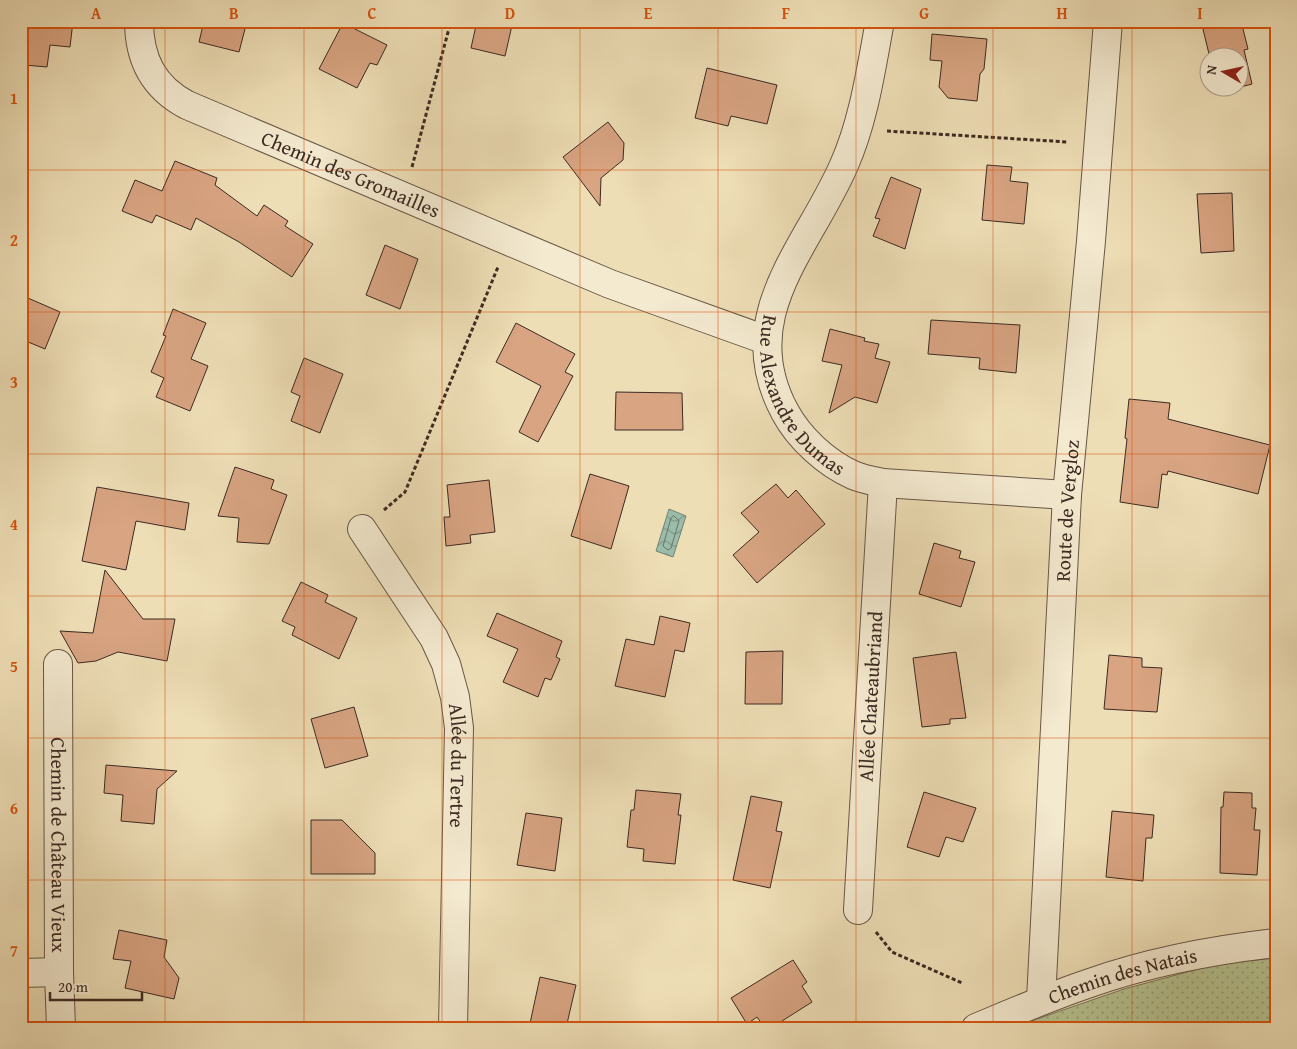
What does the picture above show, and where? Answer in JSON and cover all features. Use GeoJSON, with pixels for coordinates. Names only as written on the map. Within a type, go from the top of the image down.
{"type":"FeatureCollection","features":[{"type":"Feature","properties":{"kind":"street","name":"Chemin des Gromailles"},"geometry":{"type":"LineString","coordinates":[[139,21],[143,56],[154,77],[169,95],[186,106],[610,284],[766,340]]}},
{"type":"Feature","properties":{"kind":"street","name":"Rue Alexandre Dumas"},"geometry":{"type":"LineString","coordinates":[[880,21],[871,71],[857,129],[844,165],[787,269],[774,304],[766,340],[767,367],[775,395],[794,428],[824,456],[854,475],[883,483],[1067,495]]}},
{"type":"Feature","properties":{"kind":"street","name":"Route de Vergloz"},"geometry":{"type":"LineString","coordinates":[[1041,1000],[1067,495],[1099,144],[1108,21]]}},
{"type":"Feature","properties":{"kind":"street","name":"Allée Chateaubriand"},"geometry":{"type":"LineString","coordinates":[[858,910],[883,483]]}},
{"type":"Feature","properties":{"kind":"street","name":"Allée du Tertre"},"geometry":{"type":"LineString","coordinates":[[362,529],[434,638],[446,664],[455,697],[459,728],[453,1028]]}},
{"type":"Feature","properties":{"kind":"street","name":"Chemin de Château Vieux"},"geometry":{"type":"LineString","coordinates":[[58,664],[59,972],[61,1028]]}},
{"type":"Feature","properties":{"kind":"street","name":"Chemin des Natais"},"geometry":{"type":"LineString","coordinates":[[976,1028],[1041,1000],[1091,982],[1152,965],[1224,949],[1276,942]]}},
{"type":"Feature","properties":{"kind":"street"},"geometry":{"type":"LineString","coordinates":[[21,974],[59,972]]}},
{"type":"Feature","properties":{"kind":"path"},"geometry":{"type":"LineString","coordinates":[[404,197],[451,21]]}},
{"type":"Feature","properties":{"kind":"path"},"geometry":{"type":"LineString","coordinates":[[857,129],[1099,144]]}},
{"type":"Feature","properties":{"kind":"path"},"geometry":{"type":"LineString","coordinates":[[362,529],[405,492],[508,241]]}},
{"type":"Feature","properties":{"kind":"path"},"geometry":{"type":"LineString","coordinates":[[858,910],[892,952],[962,983]]}},
{"type":"Feature","properties":{"kind":"green space"},"geometry":{"type":"Polygon","coordinates":[[[1276,958],[1276,1028],[1011,1028],[1124,989],[1217,964],[1276,958]]]}},
{"type":"Feature","properties":{"kind":"water"},"geometry":{"type":"Polygon","coordinates":[[[669,509],[686,516],[673,557],[656,551],[669,509]]]}},
{"type":"Feature","properties":{"kind":"building"},"geometry":{"type":"Polygon","coordinates":[[[21,21],[73,21],[70,47],[50,45],[47,67],[24,65],[26,43],[21,43],[21,21]]]}},
{"type":"Feature","properties":{"kind":"building"},"geometry":{"type":"Polygon","coordinates":[[[204,21],[247,21],[239,52],[199,42],[204,21]]]}},
{"type":"Feature","properties":{"kind":"building"},"geometry":{"type":"Polygon","coordinates":[[[477,21],[513,21],[505,56],[471,48],[477,21]]]}},
{"type":"Feature","properties":{"kind":"building"},"geometry":{"type":"Polygon","coordinates":[[[1201,21],[1241,21],[1248,48],[1208,48],[1201,21]]]}},
{"type":"Feature","properties":{"kind":"building"},"geometry":{"type":"Polygon","coordinates":[[[343,23],[387,45],[377,65],[370,63],[357,88],[319,69],[343,23]]]}},
{"type":"Feature","properties":{"kind":"building"},"geometry":{"type":"Polygon","coordinates":[[[932,34],[987,39],[984,69],[980,74],[977,101],[948,98],[939,87],[942,61],[930,60],[932,34]]]}},
{"type":"Feature","properties":{"kind":"building"},"geometry":{"type":"Polygon","coordinates":[[[707,68],[777,85],[767,124],[731,116],[728,126],[695,118],[707,68]]]}},
{"type":"Feature","properties":{"kind":"building"},"geometry":{"type":"Polygon","coordinates":[[[608,122],[624,143],[623,160],[601,178],[600,206],[563,157],[608,122]]]}},
{"type":"Feature","properties":{"kind":"building"},"geometry":{"type":"Polygon","coordinates":[[[175,161],[217,178],[215,185],[257,216],[264,205],[288,221],[285,226],[313,244],[292,277],[239,242],[196,218],[191,230],[156,215],[152,223],[122,211],[135,180],[162,191],[175,161]]]}},
{"type":"Feature","properties":{"kind":"building"},"geometry":{"type":"Polygon","coordinates":[[[987,165],[1012,167],[1010,181],[1028,183],[1024,224],[982,220],[987,165]]]}},
{"type":"Feature","properties":{"kind":"building"},"geometry":{"type":"Polygon","coordinates":[[[891,177],[921,189],[905,249],[873,236],[880,219],[875,218],[891,177]]]}},
{"type":"Feature","properties":{"kind":"building"},"geometry":{"type":"Polygon","coordinates":[[[1232,193],[1234,251],[1201,253],[1197,194],[1232,193]]]}},
{"type":"Feature","properties":{"kind":"building"},"geometry":{"type":"Polygon","coordinates":[[[385,245],[418,259],[400,309],[366,295],[385,245]]]}},
{"type":"Feature","properties":{"kind":"building"},"geometry":{"type":"Polygon","coordinates":[[[21,295],[60,312],[45,349],[21,339],[21,295]]]}},
{"type":"Feature","properties":{"kind":"building"},"geometry":{"type":"Polygon","coordinates":[[[173,309],[206,323],[191,359],[208,366],[190,411],[156,397],[164,378],[151,372],[166,336],[163,335],[173,309]]]}},
{"type":"Feature","properties":{"kind":"building"},"geometry":{"type":"Polygon","coordinates":[[[931,320],[1020,325],[1016,373],[979,369],[980,358],[928,354],[931,320]]]}},
{"type":"Feature","properties":{"kind":"building"},"geometry":{"type":"Polygon","coordinates":[[[516,323],[575,354],[565,372],[573,376],[538,442],[519,432],[541,386],[496,362],[516,323]]]}},
{"type":"Feature","properties":{"kind":"building"},"geometry":{"type":"Polygon","coordinates":[[[830,329],[865,338],[864,341],[879,344],[875,358],[890,362],[877,403],[855,397],[829,413],[842,365],[822,361],[830,329]]]}},
{"type":"Feature","properties":{"kind":"building"},"geometry":{"type":"Polygon","coordinates":[[[304,358],[343,374],[320,433],[291,421],[300,396],[291,392],[304,358]]]}},
{"type":"Feature","properties":{"kind":"building"},"geometry":{"type":"Polygon","coordinates":[[[616,392],[682,393],[683,430],[615,430],[616,392]]]}},
{"type":"Feature","properties":{"kind":"building"},"geometry":{"type":"Polygon","coordinates":[[[1129,399],[1170,403],[1168,419],[1270,445],[1258,494],[1168,471],[1167,475],[1162,474],[1158,508],[1120,502],[1129,399]]]}},
{"type":"Feature","properties":{"kind":"building"},"geometry":{"type":"Polygon","coordinates":[[[235,467],[274,480],[271,489],[287,495],[269,544],[237,542],[239,518],[218,516],[235,467]]]}},
{"type":"Feature","properties":{"kind":"building"},"geometry":{"type":"Polygon","coordinates":[[[590,474],[629,486],[611,549],[571,536],[590,474]]]}},
{"type":"Feature","properties":{"kind":"building"},"geometry":{"type":"Polygon","coordinates":[[[489,480],[495,532],[470,535],[471,543],[446,546],[444,517],[450,517],[447,485],[489,480]]]}},
{"type":"Feature","properties":{"kind":"building"},"geometry":{"type":"Polygon","coordinates":[[[776,484],[788,498],[796,490],[825,524],[757,583],[733,555],[759,532],[741,513],[776,484]]]}},
{"type":"Feature","properties":{"kind":"building"},"geometry":{"type":"Polygon","coordinates":[[[97,487],[189,503],[185,530],[136,521],[126,570],[82,561],[97,487]]]}},
{"type":"Feature","properties":{"kind":"building"},"geometry":{"type":"Polygon","coordinates":[[[934,543],[961,551],[959,558],[975,562],[961,607],[919,594],[934,543]]]}},
{"type":"Feature","properties":{"kind":"building"},"geometry":{"type":"Polygon","coordinates":[[[105,570],[143,619],[175,619],[167,661],[118,652],[96,661],[78,663],[60,631],[93,633],[105,570]]]}},
{"type":"Feature","properties":{"kind":"building"},"geometry":{"type":"Polygon","coordinates":[[[301,582],[328,595],[325,602],[357,618],[339,659],[292,635],[295,627],[282,621],[301,582]]]}},
{"type":"Feature","properties":{"kind":"building"},"geometry":{"type":"Polygon","coordinates":[[[497,613],[562,641],[556,657],[560,659],[551,680],[545,678],[538,697],[503,682],[518,649],[487,636],[497,613]]]}},
{"type":"Feature","properties":{"kind":"building"},"geometry":{"type":"Polygon","coordinates":[[[660,616],[690,623],[684,652],[675,650],[665,697],[615,686],[626,639],[654,645],[660,616]]]}},
{"type":"Feature","properties":{"kind":"building"},"geometry":{"type":"Polygon","coordinates":[[[783,651],[782,704],[745,704],[746,652],[783,651]]]}},
{"type":"Feature","properties":{"kind":"building"},"geometry":{"type":"Polygon","coordinates":[[[956,652],[966,718],[950,719],[950,724],[922,727],[913,658],[956,652]]]}},
{"type":"Feature","properties":{"kind":"building"},"geometry":{"type":"Polygon","coordinates":[[[1109,655],[1142,658],[1142,667],[1162,668],[1157,712],[1104,709],[1109,655]]]}},
{"type":"Feature","properties":{"kind":"building"},"geometry":{"type":"Polygon","coordinates":[[[354,707],[368,756],[325,768],[311,719],[354,707]]]}},
{"type":"Feature","properties":{"kind":"building"},"geometry":{"type":"Polygon","coordinates":[[[106,765],[177,771],[157,789],[154,824],[121,821],[123,795],[104,793],[106,765]]]}},
{"type":"Feature","properties":{"kind":"building"},"geometry":{"type":"Polygon","coordinates":[[[636,790],[681,794],[678,815],[681,815],[675,864],[643,861],[644,849],[627,847],[631,810],[634,810],[636,790]]]}},
{"type":"Feature","properties":{"kind":"building"},"geometry":{"type":"Polygon","coordinates":[[[924,792],[976,808],[963,842],[946,837],[939,857],[907,847],[924,792]]]}},
{"type":"Feature","properties":{"kind":"building"},"geometry":{"type":"Polygon","coordinates":[[[1224,792],[1252,793],[1252,808],[1256,808],[1254,830],[1260,830],[1257,875],[1220,873],[1221,807],[1223,807],[1224,792]]]}},
{"type":"Feature","properties":{"kind":"building"},"geometry":{"type":"Polygon","coordinates":[[[751,796],[782,802],[776,831],[782,832],[770,888],[733,880],[751,796]]]}},
{"type":"Feature","properties":{"kind":"building"},"geometry":{"type":"Polygon","coordinates":[[[1112,811],[1154,815],[1152,838],[1146,838],[1143,881],[1106,877],[1112,811]]]}},
{"type":"Feature","properties":{"kind":"building"},"geometry":{"type":"Polygon","coordinates":[[[526,813],[562,818],[555,871],[517,865],[526,813]]]}},
{"type":"Feature","properties":{"kind":"building"},"geometry":{"type":"Polygon","coordinates":[[[311,820],[342,820],[375,853],[375,874],[311,874],[311,820]]]}},
{"type":"Feature","properties":{"kind":"building"},"geometry":{"type":"Polygon","coordinates":[[[119,930],[167,940],[164,957],[179,978],[174,999],[125,988],[131,961],[113,959],[119,930]]]}},
{"type":"Feature","properties":{"kind":"building"},"geometry":{"type":"Polygon","coordinates":[[[793,960],[807,982],[802,986],[812,1002],[771,1028],[765,1028],[757,1017],[747,1024],[731,998],[793,960]]]}},
{"type":"Feature","properties":{"kind":"building"},"geometry":{"type":"Polygon","coordinates":[[[540,977],[576,985],[566,1028],[529,1028],[540,977]]]}}]}
